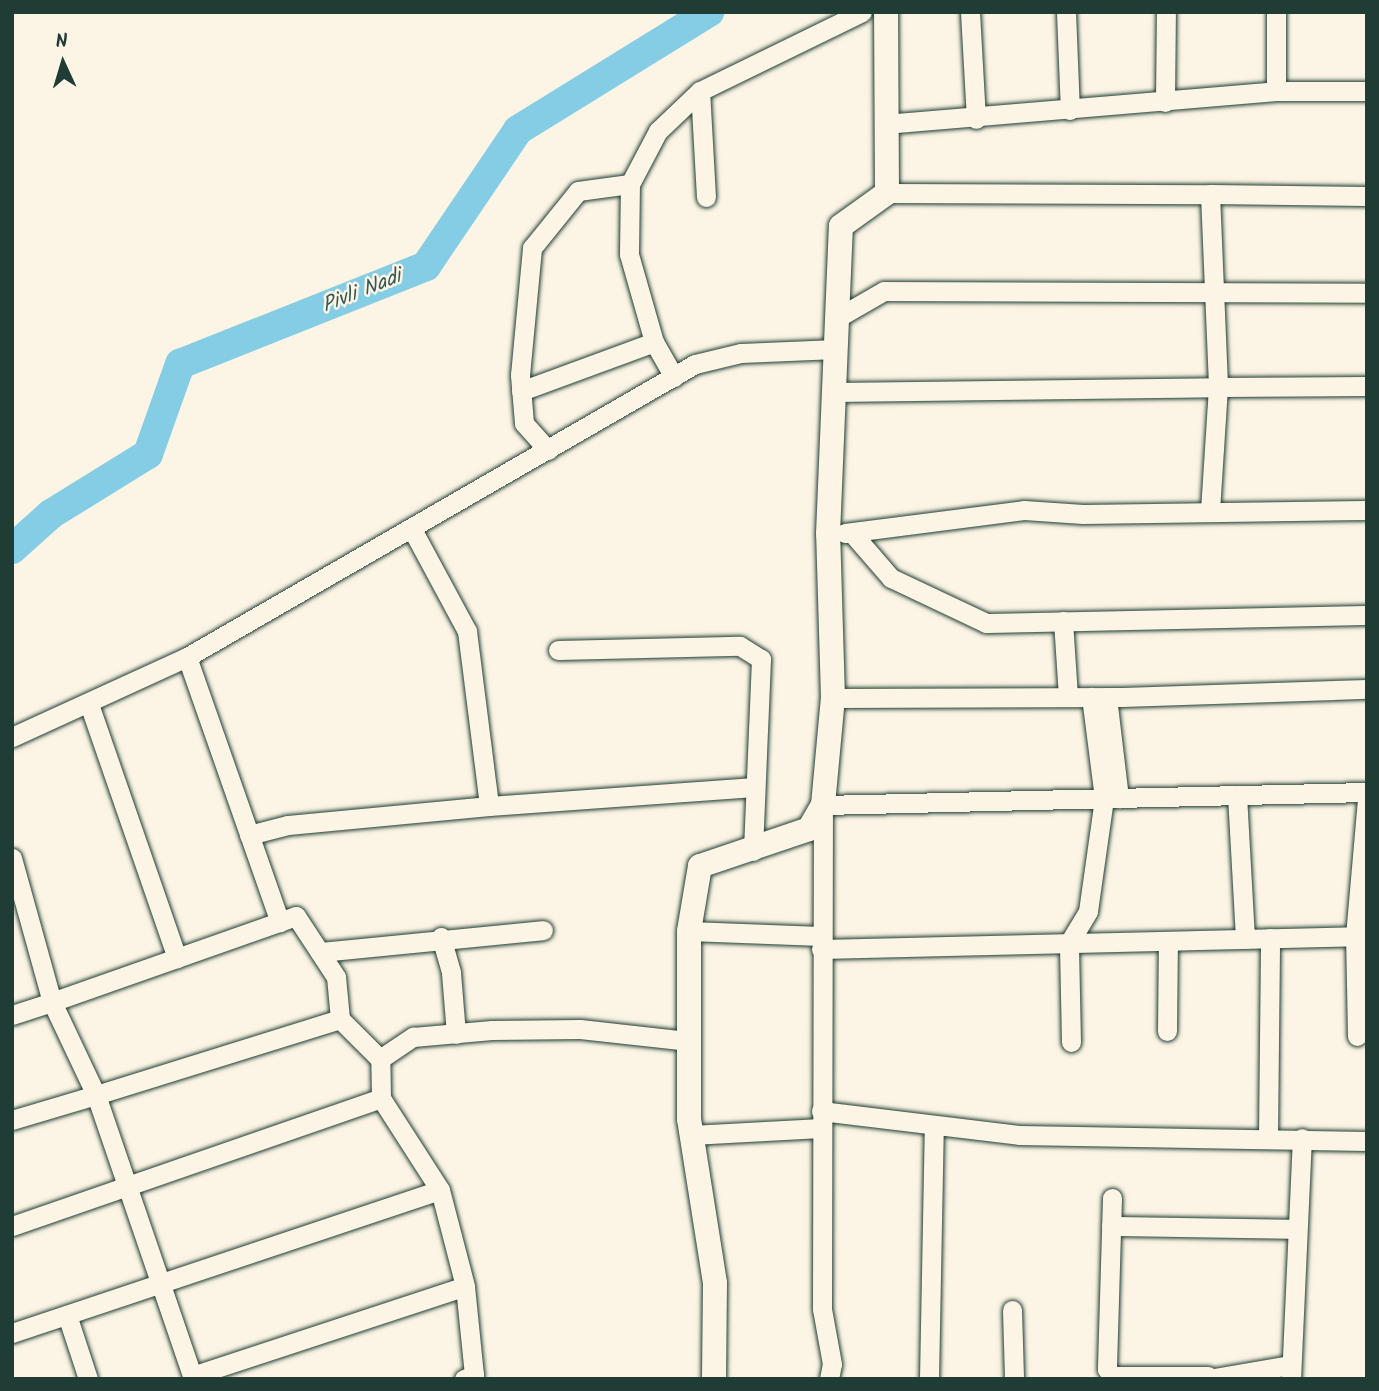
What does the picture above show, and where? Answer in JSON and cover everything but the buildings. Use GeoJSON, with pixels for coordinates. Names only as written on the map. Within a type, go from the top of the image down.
{"type":"FeatureCollection","features":[{"type":"Feature","properties":{"kind":"street"},"geometry":{"type":"LineString","coordinates":[[674,377],[654,342],[629,254],[630,184],[658,131],[700,91],[862,12]]}},
{"type":"Feature","properties":{"kind":"street"},"geometry":{"type":"LineString","coordinates":[[886,12],[887,193]]}},
{"type":"Feature","properties":{"kind":"street"},"geometry":{"type":"LineString","coordinates":[[970,12],[976,119]]}},
{"type":"Feature","properties":{"kind":"street"},"geometry":{"type":"LineString","coordinates":[[1066,12],[1070,110]]}},
{"type":"Feature","properties":{"kind":"street"},"geometry":{"type":"LineString","coordinates":[[1165,102],[1166,12]]}},
{"type":"Feature","properties":{"kind":"street"},"geometry":{"type":"LineString","coordinates":[[1276,12],[1276,91]]}},
{"type":"Feature","properties":{"kind":"street"},"geometry":{"type":"LineString","coordinates":[[700,91],[706,197]]}},
{"type":"Feature","properties":{"kind":"street"},"geometry":{"type":"LineString","coordinates":[[885,124],[976,119],[1276,91],[1367,91]]}},
{"type":"Feature","properties":{"kind":"street"},"geometry":{"type":"LineString","coordinates":[[548,450],[524,423],[521,391],[532,248],[578,191],[630,184]]}},
{"type":"Feature","properties":{"kind":"street"},"geometry":{"type":"LineString","coordinates":[[829,1379],[832,1364],[822,1309],[821,943],[823,805],[833,698],[840,533],[834,392],[841,226],[887,193],[1367,196]]}},
{"type":"Feature","properties":{"kind":"street"},"geometry":{"type":"LineString","coordinates":[[1210,194],[1218,387],[1210,512]]}},
{"type":"Feature","properties":{"kind":"street"},"geometry":{"type":"LineString","coordinates":[[837,318],[884,291],[1367,293]]}},
{"type":"Feature","properties":{"kind":"street"},"geometry":{"type":"LineString","coordinates":[[521,391],[654,342]]}},
{"type":"Feature","properties":{"kind":"street"},"geometry":{"type":"LineString","coordinates":[[12,737],[187,657],[695,364],[741,353],[836,349]]}},
{"type":"Feature","properties":{"kind":"street"},"geometry":{"type":"LineString","coordinates":[[834,392],[1367,386]]}},
{"type":"Feature","properties":{"kind":"street"},"geometry":{"type":"LineString","coordinates":[[840,533],[967,514],[1024,510],[1367,510]]}},
{"type":"Feature","properties":{"kind":"street"},"geometry":{"type":"LineString","coordinates":[[412,529],[467,631],[489,806]]}},
{"type":"Feature","properties":{"kind":"street"},"geometry":{"type":"LineString","coordinates":[[840,533],[891,578],[986,622],[1367,615]]}},
{"type":"Feature","properties":{"kind":"street"},"geometry":{"type":"LineString","coordinates":[[1063,621],[1068,697]]}},
{"type":"Feature","properties":{"kind":"street"},"geometry":{"type":"LineString","coordinates":[[558,650],[740,646],[761,659],[753,851]]}},
{"type":"Feature","properties":{"kind":"street"},"geometry":{"type":"LineString","coordinates":[[187,657],[280,922]]}},
{"type":"Feature","properties":{"kind":"street"},"geometry":{"type":"LineString","coordinates":[[833,698],[1099,697],[1367,689]]}},
{"type":"Feature","properties":{"kind":"street"},"geometry":{"type":"LineString","coordinates":[[1071,1042],[1069,943],[1088,911],[1112,798],[1099,697]]}},
{"type":"Feature","properties":{"kind":"street"},"geometry":{"type":"LineString","coordinates":[[89,704],[177,958]]}},
{"type":"Feature","properties":{"kind":"street"},"geometry":{"type":"LineString","coordinates":[[249,835],[288,825],[489,806],[754,787]]}},
{"type":"Feature","properties":{"kind":"street"},"geometry":{"type":"LineString","coordinates":[[823,805],[1367,792]]}},
{"type":"Feature","properties":{"kind":"street"},"geometry":{"type":"LineString","coordinates":[[1237,795],[1245,939]]}},
{"type":"Feature","properties":{"kind":"street"},"geometry":{"type":"LineString","coordinates":[[1357,1036],[1367,799]]}},
{"type":"Feature","properties":{"kind":"street"},"geometry":{"type":"LineString","coordinates":[[714,1379],[715,1283],[691,1135],[689,931],[700,866],[753,851],[809,829],[823,805]]}},
{"type":"Feature","properties":{"kind":"street"},"geometry":{"type":"LineString","coordinates":[[12,858],[52,1002],[96,1095],[193,1377],[466,1286]]}},
{"type":"Feature","properties":{"kind":"street"},"geometry":{"type":"LineString","coordinates":[[12,1015],[296,916],[336,977],[340,1019],[380,1059],[381,1098],[440,1190],[466,1286],[471,1378]]}},
{"type":"Feature","properties":{"kind":"street"},"geometry":{"type":"LineString","coordinates":[[320,952],[440,937],[543,930]]}},
{"type":"Feature","properties":{"kind":"street"},"geometry":{"type":"LineString","coordinates":[[689,931],[821,943],[1069,943],[1361,936]]}},
{"type":"Feature","properties":{"kind":"street"},"geometry":{"type":"LineString","coordinates":[[440,937],[451,973],[456,1034]]}},
{"type":"Feature","properties":{"kind":"street"},"geometry":{"type":"LineString","coordinates":[[1268,1137],[1270,938]]}},
{"type":"Feature","properties":{"kind":"street"},"geometry":{"type":"LineString","coordinates":[[1167,1031],[1168,941]]}},
{"type":"Feature","properties":{"kind":"street"},"geometry":{"type":"LineString","coordinates":[[12,1120],[340,1019]]}},
{"type":"Feature","properties":{"kind":"street"},"geometry":{"type":"LineString","coordinates":[[380,1059],[413,1037],[456,1034],[580,1029],[689,1041]]}},
{"type":"Feature","properties":{"kind":"street"},"geometry":{"type":"LineString","coordinates":[[12,1226],[381,1098]]}},
{"type":"Feature","properties":{"kind":"street"},"geometry":{"type":"LineString","coordinates":[[691,1135],[821,1119],[934,1125],[1019,1135],[1367,1140]]}},
{"type":"Feature","properties":{"kind":"street"},"geometry":{"type":"LineString","coordinates":[[929,1379],[934,1125]]}},
{"type":"Feature","properties":{"kind":"street"},"geometry":{"type":"LineString","coordinates":[[1112,1198],[1107,1369],[1112,1376],[1208,1378],[1291,1372],[1295,1229],[1302,1138]]}},
{"type":"Feature","properties":{"kind":"street"},"geometry":{"type":"LineString","coordinates":[[12,1333],[440,1190]]}},
{"type":"Feature","properties":{"kind":"street"},"geometry":{"type":"LineString","coordinates":[[1111,1226],[1295,1229]]}},
{"type":"Feature","properties":{"kind":"street"},"geometry":{"type":"LineString","coordinates":[[1012,1310],[1014,1379]]}},
{"type":"Feature","properties":{"kind":"street"},"geometry":{"type":"LineString","coordinates":[[67,1315],[88,1379]]}},
{"type":"Feature","properties":{"kind":"waterway","name":"Pivli Nadi"},"geometry":{"type":"LineString","coordinates":[[12,549],[51,514],[148,454],[180,364],[426,266],[518,130],[709,12]]}}]}
